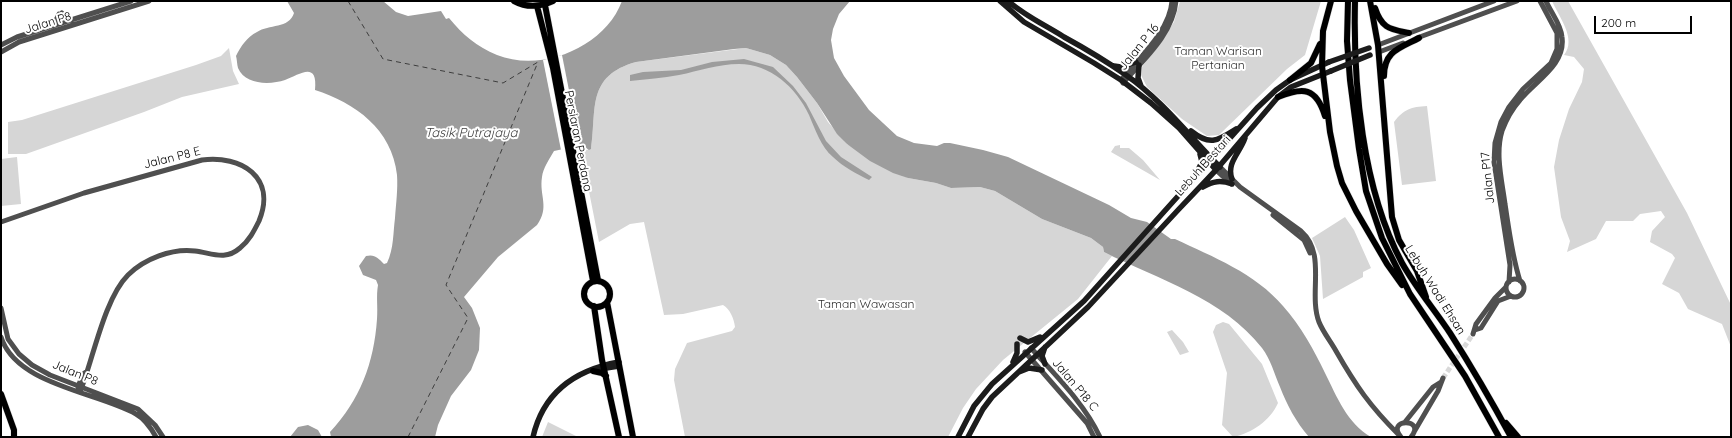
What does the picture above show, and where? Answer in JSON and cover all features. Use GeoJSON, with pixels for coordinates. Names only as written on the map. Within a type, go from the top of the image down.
{"type":"FeatureCollection","features":[{"type":"Feature","properties":{"kind":"main road"},"geometry":{"type":"LineString","coordinates":[[514,1],[524,5],[537,6],[553,1]]}},
{"type":"Feature","properties":{"kind":"main road"},"geometry":{"type":"LineString","coordinates":[[1000,1],[1024,22],[1122,81],[1151,103],[1179,128],[1199,152],[1218,169]]}},
{"type":"Feature","properties":{"kind":"main road"},"geometry":{"type":"LineString","coordinates":[[1008,1],[1028,16],[1074,42],[1127,76],[1181,124],[1200,138],[1213,141],[1219,140],[1242,125]]}},
{"type":"Feature","properties":{"kind":"main road"},"geometry":{"type":"LineString","coordinates":[[1330,132],[1322,74],[1322,41],[1324,25],[1331,1]]}},
{"type":"Feature","properties":{"kind":"main road","name":"Lebuh Wadi Ehsan"},"geometry":{"type":"LineString","coordinates":[[1348,1],[1347,41],[1350,80],[1366,191],[1382,238],[1410,294],[1465,376],[1500,437]]}},
{"type":"Feature","properties":{"kind":"main road","name":"Lebuh Wadi Ehsan"},"geometry":{"type":"LineString","coordinates":[[1355,1],[1354,36],[1364,141],[1374,190],[1387,231],[1403,263],[1450,334],[1511,437]]}},
{"type":"Feature","properties":{"kind":"main road"},"geometry":{"type":"LineString","coordinates":[[1371,1],[1379,52],[1392,217],[1399,240],[1417,271],[1427,299]]}},
{"type":"Feature","properties":{"kind":"main road"},"geometry":{"type":"LineString","coordinates":[[1371,1],[1377,16],[1384,26],[1395,31],[1409,33]]}},
{"type":"Feature","properties":{"kind":"main road","name":"Persiaran Perdana"},"geometry":{"type":"LineString","coordinates":[[545,4],[552,53],[595,281]]}},
{"type":"Feature","properties":{"kind":"main road","name":"Persiaran Perdana"},"geometry":{"type":"LineString","coordinates":[[537,6],[552,53]]}},
{"type":"Feature","properties":{"kind":"main road"},"geometry":{"type":"LineString","coordinates":[[1384,124],[1384,69],[1386,60],[1391,52],[1418,38]]}},
{"type":"Feature","properties":{"kind":"main road"},"geometry":{"type":"LineString","coordinates":[[1290,80],[1311,64],[1322,41]]}},
{"type":"Feature","properties":{"kind":"main road","name":"Lebuh Bestari"},"geometry":{"type":"LineString","coordinates":[[958,437],[974,406],[992,384],[1084,301],[1242,125],[1276,90],[1290,80],[1329,62],[1378,45]]}},
{"type":"Feature","properties":{"kind":"main road","name":"Lebuh Bestari"},"geometry":{"type":"LineString","coordinates":[[968,437],[983,409],[992,397],[1014,374],[1088,307],[1174,213],[1218,169],[1278,98],[1291,87],[1379,52]]}},
{"type":"Feature","properties":{"kind":"main road"},"geometry":{"type":"LineString","coordinates":[[1112,66],[1121,67],[1137,64],[1138,78],[1141,87]]}},
{"type":"Feature","properties":{"kind":"main road"},"geometry":{"type":"LineString","coordinates":[[1278,98],[1297,90],[1310,92],[1321,104],[1330,132],[1342,183],[1387,264],[1410,294]]}},
{"type":"Feature","properties":{"kind":"main road"},"geometry":{"type":"LineString","coordinates":[[1181,124],[1210,161]]}},
{"type":"Feature","properties":{"kind":"main road"},"geometry":{"type":"LineString","coordinates":[[1196,190],[1213,182],[1232,182],[1229,172],[1230,166],[1248,132]]}},
{"type":"Feature","properties":{"kind":"main road"},"geometry":{"type":"LineString","coordinates":[[1185,188],[1200,168],[1202,162],[1199,152]]}},
{"type":"Feature","properties":{"kind":"main road"},"geometry":{"type":"LineString","coordinates":[[608,302],[601,306],[594,306],[587,302],[584,294],[587,286],[595,281],[602,281],[609,287],[611,295],[608,302],[633,437]]}},
{"type":"Feature","properties":{"kind":"main road"},"geometry":{"type":"LineString","coordinates":[[594,306],[606,378],[619,437]]}},
{"type":"Feature","properties":{"kind":"main road"},"geometry":{"type":"LineString","coordinates":[[1020,338],[1028,342],[1048,333]]}},
{"type":"Feature","properties":{"kind":"main road"},"geometry":{"type":"LineString","coordinates":[[1011,366],[1017,353],[1017,344]]}},
{"type":"Feature","properties":{"kind":"main road"},"geometry":{"type":"LineString","coordinates":[[1045,364],[1042,356],[1047,344]]}},
{"type":"Feature","properties":{"kind":"main road"},"geometry":{"type":"LineString","coordinates":[[533,437],[544,412],[564,385],[580,374],[604,366],[619,364]]}},
{"type":"Feature","properties":{"kind":"main road"},"geometry":{"type":"LineString","coordinates":[[537,437],[544,412],[565,387],[582,375],[604,366]]}},
{"type":"Feature","properties":{"kind":"main road"},"geometry":{"type":"LineString","coordinates":[[1014,374],[1030,368],[1042,370]]}},
{"type":"Feature","properties":{"kind":"main road"},"geometry":{"type":"LineString","coordinates":[[593,371],[602,373],[606,378]]}},
{"type":"Feature","properties":{"kind":"main road"},"geometry":{"type":"LineString","coordinates":[[1,394],[15,435]]}},
{"type":"Feature","properties":{"kind":"main road"},"geometry":{"type":"LineString","coordinates":[[1499,415],[1518,437]]}},
{"type":"Feature","properties":{"kind":"street","name":"Jalan P8"},"geometry":{"type":"LineString","coordinates":[[1,45],[17,37],[131,1]]}},
{"type":"Feature","properties":{"kind":"street","name":"Jalan P8"},"geometry":{"type":"LineString","coordinates":[[1,52],[19,42],[149,1]]}},
{"type":"Feature","properties":{"kind":"street","name":"Jalan P 16"},"geometry":{"type":"LineString","coordinates":[[1137,64],[1164,26],[1172,7],[1172,1]]}},
{"type":"Feature","properties":{"kind":"street","name":"Jalan P 16"},"geometry":{"type":"LineString","coordinates":[[1122,81],[1168,28],[1176,1]]}},
{"type":"Feature","properties":{"kind":"street","name":"Lebuh Bestari"},"geometry":{"type":"LineString","coordinates":[[1378,45],[1494,1]]}},
{"type":"Feature","properties":{"kind":"street","name":"Lebuh Bestari"},"geometry":{"type":"LineString","coordinates":[[1379,52],[1517,1]]}},
{"type":"Feature","properties":{"kind":"street","name":"Jalan P17"},"geometry":{"type":"LineString","coordinates":[[1509,282],[1510,265],[1494,162],[1495,143],[1501,122],[1509,107],[1523,89],[1551,63],[1557,49],[1558,33],[1540,1]]}},
{"type":"Feature","properties":{"kind":"street","name":"Jalan P17"},"geometry":{"type":"LineString","coordinates":[[1520,281],[1513,258],[1502,182],[1500,142],[1506,120],[1514,108],[1556,63],[1561,52],[1563,40],[1561,32],[1546,1]]}},
{"type":"Feature","properties":{"kind":"street"},"geometry":{"type":"LineString","coordinates":[[53,26],[60,14],[72,20]]}},
{"type":"Feature","properties":{"kind":"street","name":"Jalan P8 E"},"geometry":{"type":"LineString","coordinates":[[2,221],[84,193],[202,160],[216,159],[234,161],[252,171],[260,183],[264,202],[260,217],[246,242],[234,253],[221,256],[194,250],[170,253],[148,261],[136,268],[120,284],[86,372],[87,375],[79,388]]}},
{"type":"Feature","properties":{"kind":"street"},"geometry":{"type":"LineString","coordinates":[[1218,169],[1232,182],[1290,223],[1306,243],[1315,271]]}},
{"type":"Feature","properties":{"kind":"street"},"geometry":{"type":"LineString","coordinates":[[1232,182],[1297,228],[1306,237],[1311,245],[1315,259],[1316,308],[1320,322],[1356,386],[1375,411],[1399,436]]}},
{"type":"Feature","properties":{"kind":"street"},"geometry":{"type":"LineString","coordinates":[[1514,280],[1520,281],[1523,286],[1522,292],[1518,296],[1511,296],[1498,302],[1481,328],[1474,332],[1476,324],[1509,282],[1514,280]]}},
{"type":"Feature","properties":{"kind":"street"},"geometry":{"type":"LineString","coordinates":[[1506,287],[1507,292],[1511,296]]}},
{"type":"Feature","properties":{"kind":"street","name":"Jalan P8"},"geometry":{"type":"LineString","coordinates":[[1,308],[8,339],[19,354],[32,365],[50,375],[137,414],[149,425],[156,437]]}},
{"type":"Feature","properties":{"kind":"street","name":"Jalan P8"},"geometry":{"type":"LineString","coordinates":[[1,337],[3,343],[15,359],[28,370],[47,380],[79,388],[138,409],[151,420],[163,437]]}},
{"type":"Feature","properties":{"kind":"street","name":"Jalan P18 C"},"geometry":{"type":"LineString","coordinates":[[1031,348],[1078,402],[1094,424],[1100,437]]}},
{"type":"Feature","properties":{"kind":"street","name":"Jalan P18 C"},"geometry":{"type":"LineString","coordinates":[[1026,352],[1087,423],[1094,437]]}},
{"type":"Feature","properties":{"kind":"street"},"geometry":{"type":"LineString","coordinates":[[1399,436],[1397,430],[1433,387],[1442,380],[1438,391],[1413,434]]}},
{"type":"Feature","properties":{"kind":"street"},"geometry":{"type":"LineString","coordinates":[[1390,426],[1403,423],[1412,425],[1413,434]]}},
{"type":"Feature","properties":{"kind":"green space","name":"Taman Warisan Pertanian"},"geometry":{"type":"Polygon","coordinates":[[[1180,1],[1321,1],[1305,55],[1287,69],[1219,135],[1207,136],[1182,119],[1147,87],[1141,75],[1142,67],[1174,22],[1180,1]]]}},
{"type":"Feature","properties":{"kind":"green space"},"geometry":{"type":"Polygon","coordinates":[[[1552,1],[1568,1],[1687,213],[1731,305],[1731,347],[1722,324],[1688,309],[1679,293],[1662,284],[1675,258],[1672,254],[1650,242],[1652,231],[1665,217],[1661,211],[1640,214],[1633,221],[1606,221],[1596,239],[1567,252],[1570,241],[1561,217],[1554,167],[1559,140],[1569,109],[1582,82],[1584,69],[1574,57],[1564,55],[1568,49],[1568,35],[1552,1]]]}},
{"type":"Feature","properties":{"kind":"green space"},"geometry":{"type":"Polygon","coordinates":[[[229,48],[233,71],[239,84],[182,97],[26,154],[8,154],[8,122],[22,120],[196,65],[221,56],[229,48]]]}},
{"type":"Feature","properties":{"kind":"green space","name":"Taman Wawasan"},"geometry":{"type":"Polygon","coordinates":[[[746,48],[770,55],[786,65],[817,103],[828,122],[847,144],[908,178],[936,183],[951,188],[980,187],[995,191],[1042,219],[1091,238],[1103,247],[1104,252],[1112,256],[1078,299],[1003,360],[976,389],[963,408],[948,437],[685,437],[674,380],[675,369],[687,343],[732,331],[735,327],[733,318],[728,309],[723,305],[683,314],[664,315],[644,222],[630,224],[599,242],[581,151],[591,149],[595,108],[601,85],[609,76],[620,68],[636,62],[746,48]]]}},
{"type":"Feature","properties":{"kind":"green space"},"geometry":{"type":"Polygon","coordinates":[[[1427,106],[1436,181],[1402,185],[1394,122],[1405,111],[1416,107],[1427,106]]]}},
{"type":"Feature","properties":{"kind":"green space"},"geometry":{"type":"Polygon","coordinates":[[[1120,145],[1120,148],[1129,148],[1143,160],[1160,180],[1111,152],[1115,146],[1120,145]]]}},
{"type":"Feature","properties":{"kind":"green space"},"geometry":{"type":"Polygon","coordinates":[[[17,157],[21,204],[1,206],[1,159],[17,157]]]}},
{"type":"Feature","properties":{"kind":"green space"},"geometry":{"type":"Polygon","coordinates":[[[1345,217],[1354,230],[1371,268],[1363,272],[1363,277],[1323,299],[1320,256],[1312,238],[1345,217]]]}},
{"type":"Feature","properties":{"kind":"green space"},"geometry":{"type":"Polygon","coordinates":[[[1223,322],[1229,324],[1262,364],[1278,403],[1275,409],[1260,425],[1247,433],[1233,437],[1222,425],[1227,373],[1213,332],[1216,325],[1223,322]]]}},
{"type":"Feature","properties":{"kind":"green space"},"geometry":{"type":"Polygon","coordinates":[[[1172,330],[1183,342],[1189,352],[1180,355],[1167,332],[1172,330]]]}},
{"type":"Feature","properties":{"kind":"green space"},"geometry":{"type":"Polygon","coordinates":[[[548,422],[578,437],[542,437],[548,422]]]}},
{"type":"Feature","properties":{"kind":"water","name":"Tasik Putrajaya"},"geometry":{"type":"Polygon","coordinates":[[[287,1],[383,1],[396,12],[408,16],[441,11],[446,19],[449,18],[465,35],[483,48],[497,55],[515,60],[533,61],[552,58],[570,52],[587,43],[602,31],[614,17],[622,1],[850,1],[839,14],[833,29],[831,40],[834,58],[844,76],[869,110],[897,136],[914,143],[937,146],[944,143],[950,143],[1008,157],[1109,205],[1131,218],[1147,222],[1171,239],[1175,239],[1204,252],[1247,275],[1272,294],[1290,314],[1312,347],[1349,417],[1371,437],[1309,437],[1289,407],[1270,362],[1262,348],[1229,316],[1209,303],[1168,281],[1104,252],[1103,247],[1091,238],[1042,219],[995,191],[980,187],[951,188],[936,183],[908,178],[893,173],[870,161],[847,144],[837,134],[817,103],[786,65],[770,55],[746,48],[636,62],[620,68],[609,76],[601,85],[597,96],[591,149],[589,150],[582,145],[554,151],[546,164],[541,184],[544,207],[541,219],[537,225],[498,257],[464,297],[472,308],[480,328],[479,350],[471,370],[451,396],[438,425],[435,437],[331,437],[330,432],[350,407],[364,380],[373,351],[377,319],[378,285],[376,280],[363,275],[359,266],[366,256],[376,257],[384,264],[387,263],[393,240],[397,196],[397,175],[394,159],[388,144],[379,131],[357,110],[330,95],[315,90],[314,75],[311,72],[301,73],[285,80],[272,83],[252,81],[241,74],[238,68],[236,56],[240,49],[247,39],[253,34],[288,22],[294,13],[287,1]]]}},
{"type":"Feature","properties":{"kind":"water"},"geometry":{"type":"Polygon","coordinates":[[[744,59],[773,67],[793,86],[806,103],[826,141],[841,157],[872,177],[869,180],[837,161],[825,148],[804,105],[797,95],[781,79],[761,68],[750,65],[731,64],[673,76],[630,81],[630,75],[643,72],[681,70],[712,62],[744,59]]]}},
{"type":"Feature","properties":{"kind":"water"},"geometry":{"type":"Polygon","coordinates":[[[308,425],[318,430],[322,437],[290,437],[298,427],[308,425]]]}},
{"type":"Feature","properties":{"kind":"pier"},"geometry":{"type":"Polygon","coordinates":[[[562,55],[580,146],[561,150],[543,60],[562,55]]]}},
{"type":"Feature","properties":{"kind":"ferry route"},"geometry":{"type":"LineString","coordinates":[[348,1],[383,59],[503,83],[538,62]]}},
{"type":"Feature","properties":{"kind":"ferry route"},"geometry":{"type":"LineString","coordinates":[[408,437],[468,318],[446,285],[538,62]]}},
{"type":"Feature","properties":{"kind":"tunnel"},"geometry":{"type":"LineString","coordinates":[[1443,378],[1473,334]]}}]}
